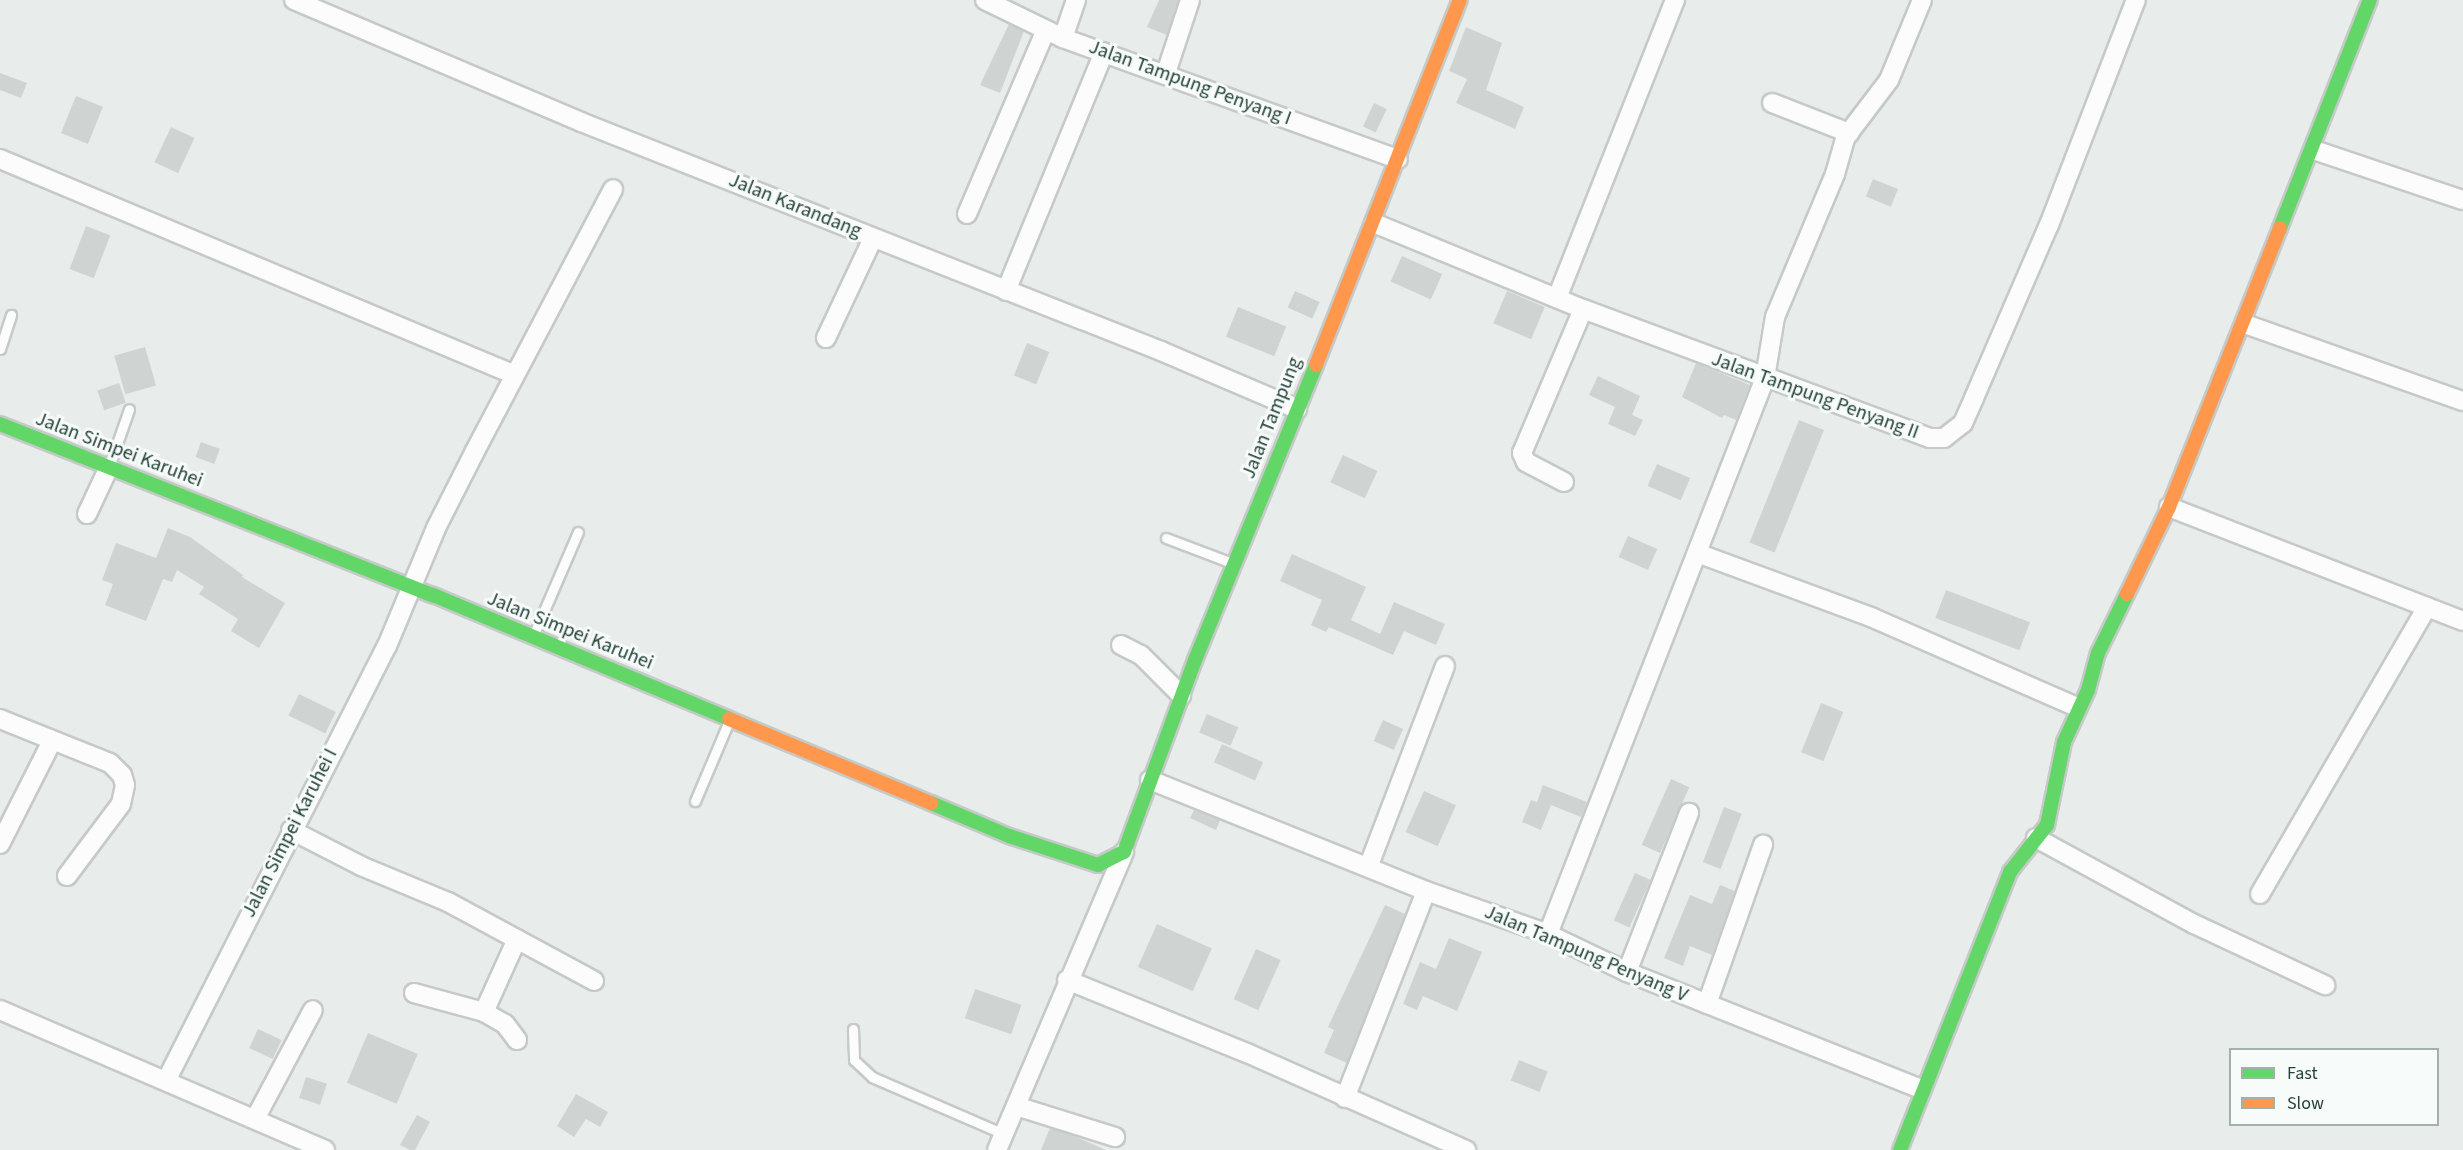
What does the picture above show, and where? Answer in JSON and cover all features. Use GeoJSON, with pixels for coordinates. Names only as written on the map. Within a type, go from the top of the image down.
{"type":"FeatureCollection","features":[{"type":"Feature","properties":{"kind":"main road","name":"Jalan Tampung"},"geometry":{"type":"LineString","coordinates":[[1124,852],[1181,695],[1374,223],[1460,0]]}},
{"type":"Feature","properties":{"kind":"main road"},"geometry":{"type":"LineString","coordinates":[[1900,1150],[1921,1089],[2010,872],[2051,815],[2054,781],[2077,707],[2088,690],[2098,653],[2169,507],[2314,150],[2370,0]]}},
{"type":"Feature","properties":{"kind":"main road","name":"Jalan Simpei Karuhei"},"geometry":{"type":"LineString","coordinates":[[0,424],[532,636],[1071,859],[1098,865],[1124,852]]}},
{"type":"Feature","properties":{"kind":"street","name":"Jalan Karandang"},"geometry":{"type":"LineString","coordinates":[[294,0],[581,122],[1297,409]]}},
{"type":"Feature","properties":{"kind":"street","name":"Jalan Tampung Penyang I"},"geometry":{"type":"LineString","coordinates":[[985,0],[1064,38],[1166,73],[1398,159]]}},
{"type":"Feature","properties":{"kind":"street"},"geometry":{"type":"LineString","coordinates":[[1064,38],[1077,0]]}},
{"type":"Feature","properties":{"kind":"street"},"geometry":{"type":"LineString","coordinates":[[1166,73],[1190,0]]}},
{"type":"Feature","properties":{"kind":"street"},"geometry":{"type":"LineString","coordinates":[[1557,298],[1675,0]]}},
{"type":"Feature","properties":{"kind":"street"},"geometry":{"type":"LineString","coordinates":[[1548,934],[1765,378],[1775,317],[1849,133],[1889,80],[1922,0]]}},
{"type":"Feature","properties":{"kind":"street","name":"Jalan Tampung Penyang II"},"geometry":{"type":"LineString","coordinates":[[1374,223],[1583,309],[1765,378],[1930,438],[1953,434],[1966,415],[2049,225],[2136,0]]}},
{"type":"Feature","properties":{"kind":"street"},"geometry":{"type":"LineString","coordinates":[[968,213],[1046,30]]}},
{"type":"Feature","properties":{"kind":"street"},"geometry":{"type":"LineString","coordinates":[[1006,291],[1104,52]]}},
{"type":"Feature","properties":{"kind":"street"},"geometry":{"type":"LineString","coordinates":[[1772,103],[1849,133]]}},
{"type":"Feature","properties":{"kind":"street"},"geometry":{"type":"LineString","coordinates":[[2314,150],[2463,200]]}},
{"type":"Feature","properties":{"kind":"street"},"geometry":{"type":"LineString","coordinates":[[0,159],[515,375]]}},
{"type":"Feature","properties":{"kind":"street","name":"Jalan Simpei Karuhei I"},"geometry":{"type":"LineString","coordinates":[[167,1079],[291,830],[387,646],[436,528],[613,189]]}},
{"type":"Feature","properties":{"kind":"street"},"geometry":{"type":"LineString","coordinates":[[826,338],[873,238]]}},
{"type":"Feature","properties":{"kind":"street"},"geometry":{"type":"LineString","coordinates":[[1564,482],[1527,462],[1522,453],[1583,309]]}},
{"type":"Feature","properties":{"kind":"street"},"geometry":{"type":"LineString","coordinates":[[2245,324],[2463,401]]}},
{"type":"Feature","properties":{"kind":"street"},"geometry":{"type":"LineString","coordinates":[[87,514],[109,467]]}},
{"type":"Feature","properties":{"kind":"street"},"geometry":{"type":"LineString","coordinates":[[2169,507],[2463,621]]}},
{"type":"Feature","properties":{"kind":"street"},"geometry":{"type":"LineString","coordinates":[[1697,553],[1870,617],[2077,707]]}},
{"type":"Feature","properties":{"kind":"street"},"geometry":{"type":"LineString","coordinates":[[2260,894],[2427,608]]}},
{"type":"Feature","properties":{"kind":"street"},"geometry":{"type":"LineString","coordinates":[[1121,645],[1141,655],[1181,695]]}},
{"type":"Feature","properties":{"kind":"street"},"geometry":{"type":"LineString","coordinates":[[1370,865],[1445,666]]}},
{"type":"Feature","properties":{"kind":"street"},"geometry":{"type":"LineString","coordinates":[[0,720],[118,768],[124,785],[121,804],[67,876]]}},
{"type":"Feature","properties":{"kind":"street"},"geometry":{"type":"LineString","coordinates":[[0,844],[52,741]]}},
{"type":"Feature","properties":{"kind":"street","name":"Jalan Tampung Penyang V"},"geometry":{"type":"LineString","coordinates":[[1150,780],[1370,865],[1426,891],[1548,934],[1627,972],[1921,1089]]}},
{"type":"Feature","properties":{"kind":"street"},"geometry":{"type":"LineString","coordinates":[[1627,972],[1689,813]]}},
{"type":"Feature","properties":{"kind":"street"},"geometry":{"type":"LineString","coordinates":[[291,830],[361,866],[448,902],[594,981]]}},
{"type":"Feature","properties":{"kind":"street"},"geometry":{"type":"LineString","coordinates":[[2036,838],[2194,924],[2325,985]]}},
{"type":"Feature","properties":{"kind":"street"},"geometry":{"type":"LineString","coordinates":[[1707,1004],[1763,846]]}},
{"type":"Feature","properties":{"kind":"street"},"geometry":{"type":"LineString","coordinates":[[1000,1142],[1067,980],[1124,852]]}},
{"type":"Feature","properties":{"kind":"street"},"geometry":{"type":"LineString","coordinates":[[1346,1098],[1426,891]]}},
{"type":"Feature","properties":{"kind":"street"},"geometry":{"type":"LineString","coordinates":[[484,1012],[517,939]]}},
{"type":"Feature","properties":{"kind":"street"},"geometry":{"type":"LineString","coordinates":[[1067,980],[1466,1150]]}},
{"type":"Feature","properties":{"kind":"street"},"geometry":{"type":"LineString","coordinates":[[414,993],[484,1012],[505,1024],[517,1040]]}},
{"type":"Feature","properties":{"kind":"street"},"geometry":{"type":"LineString","coordinates":[[0,1010],[167,1079],[325,1150]]}},
{"type":"Feature","properties":{"kind":"street"},"geometry":{"type":"LineString","coordinates":[[255,1119],[313,1010]]}},
{"type":"Feature","properties":{"kind":"street"},"geometry":{"type":"LineString","coordinates":[[1016,1107],[1115,1137]]}},
{"type":"Feature","properties":{"kind":"lane"},"geometry":{"type":"LineString","coordinates":[[0,349],[11,315]]}},
{"type":"Feature","properties":{"kind":"lane"},"geometry":{"type":"LineString","coordinates":[[109,467],[129,409]]}},
{"type":"Feature","properties":{"kind":"lane"},"geometry":{"type":"LineString","coordinates":[[532,636],[578,532]]}},
{"type":"Feature","properties":{"kind":"lane"},"geometry":{"type":"LineString","coordinates":[[1167,538],[1234,564]]}},
{"type":"Feature","properties":{"kind":"lane"},"geometry":{"type":"LineString","coordinates":[[695,801],[730,719]]}},
{"type":"Feature","properties":{"kind":"lane"},"geometry":{"type":"LineString","coordinates":[[853,1029],[854,1060],[872,1077],[1000,1142]]}},
{"type":"Feature","properties":{"kind":"building"},"geometry":{"type":"Polygon","coordinates":[[[1159,0],[1178,0],[1167,35],[1147,27],[1159,0]]]}},
{"type":"Feature","properties":{"kind":"building"},"geometry":{"type":"Polygon","coordinates":[[[1009,24],[1024,31],[1000,93],[980,85],[1009,24]]]}},
{"type":"Feature","properties":{"kind":"building"},"geometry":{"type":"Polygon","coordinates":[[[1466,27],[1502,43],[1486,90],[1524,107],[1515,129],[1456,103],[1467,79],[1449,71],[1466,27]]]}},
{"type":"Feature","properties":{"kind":"building"},"geometry":{"type":"Polygon","coordinates":[[[0,73],[27,83],[21,98],[0,90],[0,73]]]}},
{"type":"Feature","properties":{"kind":"building"},"geometry":{"type":"Polygon","coordinates":[[[76,96],[103,107],[88,144],[61,133],[76,96]]]}},
{"type":"Feature","properties":{"kind":"building"},"geometry":{"type":"Polygon","coordinates":[[[1374,103],[1387,109],[1376,132],[1363,127],[1374,103]]]}},
{"type":"Feature","properties":{"kind":"building"},"geometry":{"type":"Polygon","coordinates":[[[171,127],[195,138],[178,173],[155,162],[171,127]]]}},
{"type":"Feature","properties":{"kind":"building"},"geometry":{"type":"Polygon","coordinates":[[[1873,179],[1898,189],[1891,207],[1866,197],[1873,179]]]}},
{"type":"Feature","properties":{"kind":"building"},"geometry":{"type":"Polygon","coordinates":[[[86,226],[110,235],[94,278],[70,269],[86,226]]]}},
{"type":"Feature","properties":{"kind":"building"},"geometry":{"type":"Polygon","coordinates":[[[1402,256],[1442,274],[1431,299],[1391,282],[1402,256]]]}},
{"type":"Feature","properties":{"kind":"building"},"geometry":{"type":"Polygon","coordinates":[[[1295,291],[1320,302],[1312,318],[1288,307],[1295,291]]]}},
{"type":"Feature","properties":{"kind":"building"},"geometry":{"type":"Polygon","coordinates":[[[1507,291],[1545,307],[1531,339],[1493,323],[1507,291]]]}},
{"type":"Feature","properties":{"kind":"building"},"geometry":{"type":"Polygon","coordinates":[[[1238,307],[1286,326],[1274,356],[1226,337],[1238,307]]]}},
{"type":"Feature","properties":{"kind":"building"},"geometry":{"type":"Polygon","coordinates":[[[1027,343],[1049,352],[1036,384],[1014,375],[1027,343]]]}},
{"type":"Feature","properties":{"kind":"building"},"geometry":{"type":"Polygon","coordinates":[[[145,347],[156,385],[125,394],[114,356],[145,347]]]}},
{"type":"Feature","properties":{"kind":"building"},"geometry":{"type":"Polygon","coordinates":[[[1696,363],[1750,385],[1736,420],[1724,415],[1722,418],[1682,397],[1696,363]]]}},
{"type":"Feature","properties":{"kind":"building"},"geometry":{"type":"Polygon","coordinates":[[[1598,376],[1640,396],[1632,415],[1643,420],[1635,436],[1608,424],[1615,407],[1589,395],[1598,376]]]}},
{"type":"Feature","properties":{"kind":"building"},"geometry":{"type":"Polygon","coordinates":[[[119,383],[126,403],[104,410],[97,390],[119,383]]]}},
{"type":"Feature","properties":{"kind":"building"},"geometry":{"type":"Polygon","coordinates":[[[1799,420],[1824,430],[1775,553],[1750,542],[1799,420]]]}},
{"type":"Feature","properties":{"kind":"building"},"geometry":{"type":"Polygon","coordinates":[[[201,442],[220,449],[214,464],[196,457],[201,442]]]}},
{"type":"Feature","properties":{"kind":"building"},"geometry":{"type":"Polygon","coordinates":[[[1343,455],[1377,471],[1365,498],[1330,482],[1343,455]]]}},
{"type":"Feature","properties":{"kind":"building"},"geometry":{"type":"Polygon","coordinates":[[[1657,464],[1690,478],[1681,500],[1648,486],[1657,464]]]}},
{"type":"Feature","properties":{"kind":"building"},"geometry":{"type":"Polygon","coordinates":[[[168,528],[190,537],[243,575],[242,577],[285,603],[259,648],[231,631],[238,619],[199,594],[204,587],[177,570],[172,582],[163,579],[146,621],[105,605],[113,584],[102,580],[116,543],[156,558],[168,528]]]}},
{"type":"Feature","properties":{"kind":"building"},"geometry":{"type":"Polygon","coordinates":[[[1628,536],[1657,549],[1648,570],[1619,557],[1628,536]]]}},
{"type":"Feature","properties":{"kind":"building"},"geometry":{"type":"Polygon","coordinates":[[[1292,554],[1366,587],[1351,620],[1380,634],[1394,602],[1445,624],[1436,645],[1404,631],[1393,655],[1329,627],[1326,632],[1311,625],[1322,600],[1280,581],[1292,554]]]}},
{"type":"Feature","properties":{"kind":"building"},"geometry":{"type":"Polygon","coordinates":[[[1946,590],[2030,622],[2019,650],[1935,618],[1946,590]]]}},
{"type":"Feature","properties":{"kind":"building"},"geometry":{"type":"Polygon","coordinates":[[[299,694],[336,712],[325,734],[288,716],[299,694]]]}},
{"type":"Feature","properties":{"kind":"building"},"geometry":{"type":"Polygon","coordinates":[[[1821,703],[1843,712],[1823,761],[1801,752],[1821,703]]]}},
{"type":"Feature","properties":{"kind":"building"},"geometry":{"type":"Polygon","coordinates":[[[1207,714],[1238,727],[1230,746],[1199,732],[1207,714]]]}},
{"type":"Feature","properties":{"kind":"building"},"geometry":{"type":"Polygon","coordinates":[[[1383,720],[1403,729],[1394,750],[1374,741],[1383,720]]]}},
{"type":"Feature","properties":{"kind":"building"},"geometry":{"type":"Polygon","coordinates":[[[1222,744],[1263,762],[1255,781],[1214,762],[1222,744]]]}},
{"type":"Feature","properties":{"kind":"building"},"geometry":{"type":"Polygon","coordinates":[[[1671,779],[1689,787],[1660,853],[1642,845],[1671,779]]]}},
{"type":"Feature","properties":{"kind":"building"},"geometry":{"type":"Polygon","coordinates":[[[1543,785],[1587,802],[1581,817],[1551,805],[1541,830],[1522,822],[1531,800],[1537,802],[1543,785]]]}},
{"type":"Feature","properties":{"kind":"building"},"geometry":{"type":"Polygon","coordinates":[[[1424,791],[1456,805],[1438,846],[1406,832],[1424,791]]]}},
{"type":"Feature","properties":{"kind":"building"},"geometry":{"type":"Polygon","coordinates":[[[1724,807],[1742,814],[1721,869],[1703,862],[1724,807]]]}},
{"type":"Feature","properties":{"kind":"building"},"geometry":{"type":"Polygon","coordinates":[[[1194,810],[1220,820],[1216,830],[1190,818],[1194,810]]]}},
{"type":"Feature","properties":{"kind":"building"},"geometry":{"type":"Polygon","coordinates":[[[1635,873],[1651,880],[1629,927],[1614,921],[1635,873]]]}},
{"type":"Feature","properties":{"kind":"building"},"geometry":{"type":"Polygon","coordinates":[[[1720,885],[1735,891],[1712,955],[1690,946],[1683,966],[1664,958],[1690,895],[1712,904],[1720,885]]]}},
{"type":"Feature","properties":{"kind":"building"},"geometry":{"type":"Polygon","coordinates":[[[1385,905],[1405,914],[1347,1063],[1324,1053],[1334,1030],[1328,1027],[1385,905]]]}},
{"type":"Feature","properties":{"kind":"building"},"geometry":{"type":"Polygon","coordinates":[[[1157,924],[1212,948],[1193,991],[1138,967],[1157,924]]]}},
{"type":"Feature","properties":{"kind":"building"},"geometry":{"type":"Polygon","coordinates":[[[1449,938],[1482,952],[1457,1011],[1423,996],[1417,1010],[1403,1004],[1420,962],[1436,969],[1449,938]]]}},
{"type":"Feature","properties":{"kind":"building"},"geometry":{"type":"Polygon","coordinates":[[[1256,949],[1281,960],[1258,1010],[1234,999],[1256,949]]]}},
{"type":"Feature","properties":{"kind":"building"},"geometry":{"type":"Polygon","coordinates":[[[975,989],[1021,1005],[1011,1034],[965,1018],[975,989]]]}},
{"type":"Feature","properties":{"kind":"building"},"geometry":{"type":"Polygon","coordinates":[[[258,1029],[282,1040],[273,1059],[249,1048],[258,1029]]]}},
{"type":"Feature","properties":{"kind":"building"},"geometry":{"type":"Polygon","coordinates":[[[368,1033],[418,1054],[397,1104],[347,1083],[368,1033]]]}},
{"type":"Feature","properties":{"kind":"building"},"geometry":{"type":"Polygon","coordinates":[[[1519,1060],[1548,1072],[1540,1092],[1511,1080],[1519,1060]]]}},
{"type":"Feature","properties":{"kind":"building"},"geometry":{"type":"Polygon","coordinates":[[[306,1077],[327,1084],[320,1105],[299,1098],[306,1077]]]}},
{"type":"Feature","properties":{"kind":"building"},"geometry":{"type":"Polygon","coordinates":[[[576,1094],[608,1112],[600,1127],[586,1119],[574,1137],[557,1126],[576,1094]]]}},
{"type":"Feature","properties":{"kind":"building"},"geometry":{"type":"Polygon","coordinates":[[[417,1115],[430,1122],[415,1150],[410,1150],[400,1145],[417,1115]]]}},
{"type":"Feature","properties":{"kind":"building"},"geometry":{"type":"Polygon","coordinates":[[[1050,1128],[1074,1136],[1106,1150],[1041,1150],[1050,1128]]]}},
{"type":"Feature","properties":{"kind":"traffic: fast"},"geometry":{"type":"LineString","coordinates":[[2280,228],[2370,0]]}},
{"type":"Feature","properties":{"kind":"traffic: fast"},"geometry":{"type":"LineString","coordinates":[[931,803],[1009,836],[1098,865],[1124,852],[1195,660],[1316,365]]}},
{"type":"Feature","properties":{"kind":"traffic: fast"},"geometry":{"type":"LineString","coordinates":[[0,424],[433,595],[729,719]]}},
{"type":"Feature","properties":{"kind":"traffic: fast"},"geometry":{"type":"LineString","coordinates":[[1900,1150],[2010,872],[2047,825],[2064,742],[2088,690],[2098,653],[2127,594]]}},
{"type":"Feature","properties":{"kind":"traffic: slow"},"geometry":{"type":"LineString","coordinates":[[1316,365],[1460,0]]}},
{"type":"Feature","properties":{"kind":"traffic: slow"},"geometry":{"type":"LineString","coordinates":[[2127,594],[2169,507],[2280,228]]}},
{"type":"Feature","properties":{"kind":"traffic: slow"},"geometry":{"type":"LineString","coordinates":[[729,719],[931,803]]}}]}
